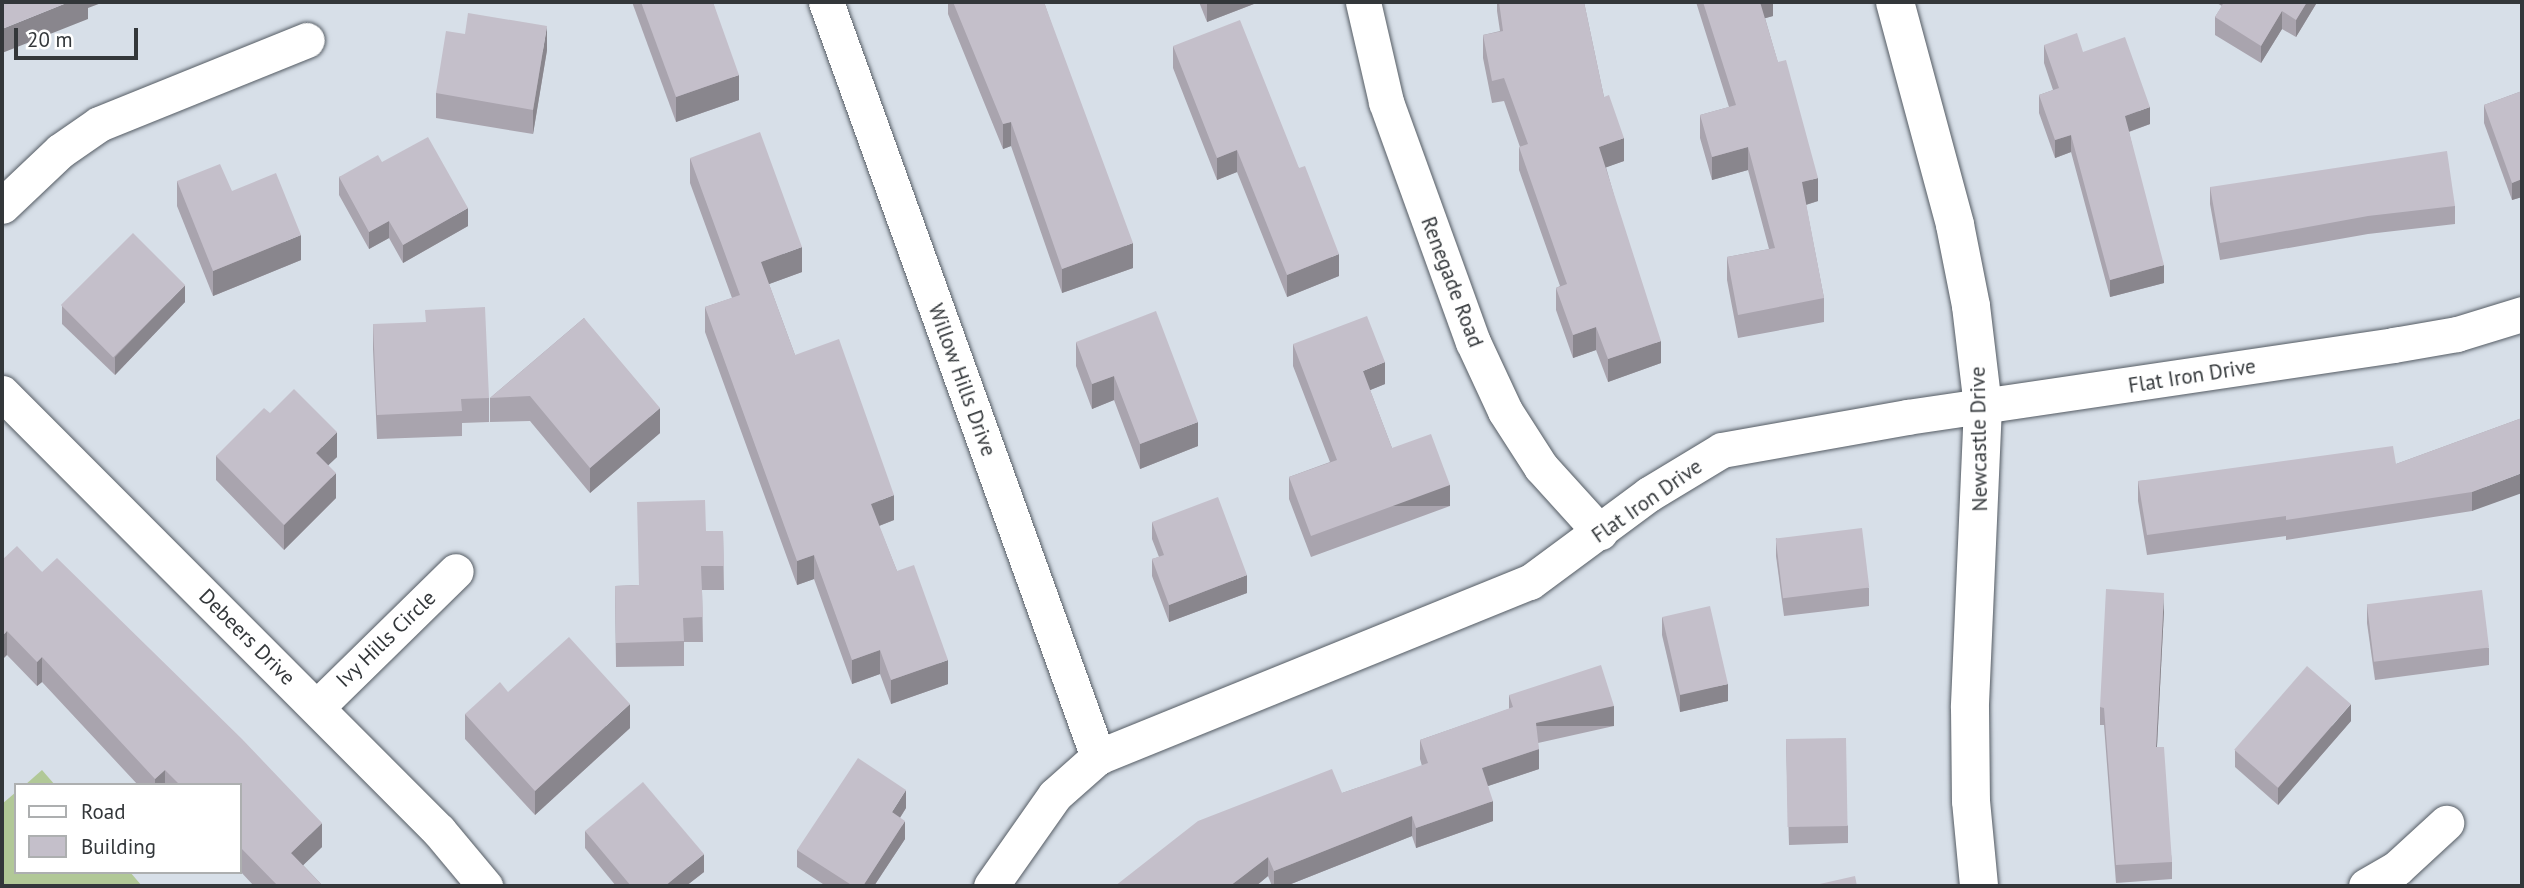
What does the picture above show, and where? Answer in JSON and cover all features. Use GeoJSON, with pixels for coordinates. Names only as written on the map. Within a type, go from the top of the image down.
{"type":"FeatureCollection","features":[{"type":"Feature","properties":{"kind":"street","name":"Willow Hills Drive"},"geometry":{"type":"LineString","coordinates":[[826,2],[1098,757]]}},
{"type":"Feature","properties":{"kind":"street","name":"Renegade Road"},"geometry":{"type":"LineString","coordinates":[[1363,2],[1386,102],[1473,342],[1505,411],[1541,467],[1600,532]]}},
{"type":"Feature","properties":{"kind":"street","name":"Newcastle Drive"},"geometry":{"type":"LineString","coordinates":[[1895,2],[1955,225],[1971,306],[1983,406],[1970,708],[1971,801],[1979,886]]}},
{"type":"Feature","properties":{"kind":"street"},"geometry":{"type":"LineString","coordinates":[[2,206],[61,151],[99,124],[307,40]]}},
{"type":"Feature","properties":{"kind":"street","name":"Flat Iron Drive"},"geometry":{"type":"LineString","coordinates":[[991,886],[1055,795],[1098,757],[1530,582],[1670,480],[1722,450],[1983,406],[2406,343],[2457,334],[2522,314]]}},
{"type":"Feature","properties":{"kind":"street","name":"Debeers Drive"},"geometry":{"type":"LineString","coordinates":[[2,393],[439,831],[485,886]]}},
{"type":"Feature","properties":{"kind":"street","name":"Ivy Hills Circle"},"geometry":{"type":"LineString","coordinates":[[317,707],[456,571]]}},
{"type":"Feature","properties":{"kind":"street"},"geometry":{"type":"LineString","coordinates":[[2366,886],[2397,868],[2446,823]]}},
{"type":"Feature","properties":{"kind":"green space"},"geometry":{"type":"Polygon","coordinates":[[[42,770],[53,783],[27,783],[42,770]]]}},
{"type":"Feature","properties":{"kind":"green space"},"geometry":{"type":"Polygon","coordinates":[[[14,794],[14,874],[132,874],[142,886],[2,886],[2,804],[14,794]]]}},
{"type":"Feature","properties":{"kind":"building"},"geometry":{"type":"Polygon","coordinates":[[[2,2],[69,2],[2,29],[2,2]]]}},
{"type":"Feature","properties":{"kind":"building"},"geometry":{"type":"Polygon","coordinates":[[[641,2],[713,2],[739,75],[676,97],[641,2]]]}},
{"type":"Feature","properties":{"kind":"building"},"geometry":{"type":"Polygon","coordinates":[[[953,2],[1044,2],[1133,243],[1062,269],[1011,122],[1003,124],[953,2]]]}},
{"type":"Feature","properties":{"kind":"building"},"geometry":{"type":"Polygon","coordinates":[[[1499,2],[1584,2],[1604,97],[1609,95],[1624,138],[1599,147],[1661,341],[1608,359],[1596,327],[1573,335],[1556,288],[1567,284],[1519,147],[1528,144],[1504,78],[1492,81],[1483,35],[1503,31],[1499,2]]]}},
{"type":"Feature","properties":{"kind":"building"},"geometry":{"type":"Polygon","coordinates":[[[1703,2],[1760,2],[1778,62],[1786,60],[1818,178],[1802,182],[1824,298],[1738,315],[1727,257],[1775,248],[1748,147],[1712,157],[1700,115],[1736,105],[1703,2]]]}},
{"type":"Feature","properties":{"kind":"building"},"geometry":{"type":"Polygon","coordinates":[[[2224,2],[2307,2],[2296,20],[2282,11],[2261,46],[2215,17],[2224,2]]]}},
{"type":"Feature","properties":{"kind":"building"},"geometry":{"type":"Polygon","coordinates":[[[468,13],[547,26],[533,110],[436,93],[446,31],[465,34],[468,13]]]}},
{"type":"Feature","properties":{"kind":"building"},"geometry":{"type":"Polygon","coordinates":[[[1240,20],[1299,168],[1305,166],[1339,254],[1287,275],[1237,150],[1217,158],[1173,46],[1240,20]]]}},
{"type":"Feature","properties":{"kind":"building"},"geometry":{"type":"Polygon","coordinates":[[[2077,33],[2083,52],[2125,37],[2150,107],[2125,116],[2164,265],[2110,280],[2071,135],[2055,140],[2039,95],[2059,88],[2044,45],[2077,33]]]}},
{"type":"Feature","properties":{"kind":"building"},"geometry":{"type":"Polygon","coordinates":[[[2522,91],[2522,179],[2512,183],[2484,105],[2522,91]]]}},
{"type":"Feature","properties":{"kind":"building"},"geometry":{"type":"Polygon","coordinates":[[[760,132],[802,247],[761,262],[795,355],[839,339],[894,495],[871,504],[897,571],[914,565],[948,660],[891,680],[880,650],[852,660],[814,555],[797,561],[705,307],[740,295],[690,158],[760,132]]]}},
{"type":"Feature","properties":{"kind":"building"},"geometry":{"type":"Polygon","coordinates":[[[428,137],[468,208],[403,245],[389,221],[369,232],[339,177],[378,155],[382,162],[428,137]]]}},
{"type":"Feature","properties":{"kind":"building"},"geometry":{"type":"Polygon","coordinates":[[[2447,151],[2455,206],[2368,216],[2220,243],[2210,187],[2447,151]]]}},
{"type":"Feature","properties":{"kind":"building"},"geometry":{"type":"Polygon","coordinates":[[[220,164],[232,191],[276,173],[301,235],[213,271],[177,181],[220,164]]]}},
{"type":"Feature","properties":{"kind":"building"},"geometry":{"type":"Polygon","coordinates":[[[133,233],[185,285],[113,357],[61,305],[133,233]]]}},
{"type":"Feature","properties":{"kind":"building"},"geometry":{"type":"Polygon","coordinates":[[[485,307],[489,398],[461,399],[462,411],[377,415],[373,324],[426,322],[425,310],[485,307]]]}},
{"type":"Feature","properties":{"kind":"building"},"geometry":{"type":"Polygon","coordinates":[[[1156,311],[1198,422],[1140,444],[1114,376],[1092,384],[1076,342],[1156,311]]]}},
{"type":"Feature","properties":{"kind":"building"},"geometry":{"type":"Polygon","coordinates":[[[1367,316],[1385,362],[1363,371],[1392,448],[1431,434],[1450,485],[1311,536],[1289,477],[1337,460],[1293,344],[1367,316]]]}},
{"type":"Feature","properties":{"kind":"building"},"geometry":{"type":"Polygon","coordinates":[[[584,318],[660,408],[590,468],[530,396],[490,398],[584,318]]]}},
{"type":"Feature","properties":{"kind":"building"},"geometry":{"type":"Polygon","coordinates":[[[294,389],[337,432],[316,453],[336,473],[284,525],[216,456],[264,408],[270,413],[294,389]]]}},
{"type":"Feature","properties":{"kind":"building"},"geometry":{"type":"Polygon","coordinates":[[[2522,418],[2522,473],[2472,492],[2286,520],[2286,516],[2147,535],[2138,481],[2393,446],[2396,464],[2522,418]]]}},
{"type":"Feature","properties":{"kind":"building"},"geometry":{"type":"Polygon","coordinates":[[[1218,497],[1247,575],[1169,605],[1152,559],[1164,555],[1152,522],[1218,497]]]}},
{"type":"Feature","properties":{"kind":"building"},"geometry":{"type":"Polygon","coordinates":[[[705,500],[706,531],[723,531],[724,566],[701,566],[703,617],[683,618],[684,641],[616,643],[615,586],[639,585],[637,502],[705,500]]]}},
{"type":"Feature","properties":{"kind":"building"},"geometry":{"type":"Polygon","coordinates":[[[1862,528],[1869,588],[1783,598],[1776,539],[1862,528]]]}},
{"type":"Feature","properties":{"kind":"building"},"geometry":{"type":"Polygon","coordinates":[[[17,546],[42,572],[57,558],[242,739],[322,823],[291,853],[323,886],[278,886],[242,849],[242,783],[178,783],[165,770],[155,779],[42,657],[37,662],[7,631],[2,636],[2,560],[17,546]]]}},
{"type":"Feature","properties":{"kind":"building"},"geometry":{"type":"Polygon","coordinates":[[[2106,589],[2164,593],[2156,747],[2164,747],[2172,862],[2116,865],[2104,708],[2100,707],[2106,589]]]}},
{"type":"Feature","properties":{"kind":"building"},"geometry":{"type":"Polygon","coordinates":[[[2482,590],[2489,648],[2374,662],[2367,604],[2482,590]]]}},
{"type":"Feature","properties":{"kind":"building"},"geometry":{"type":"Polygon","coordinates":[[[1710,606],[1728,684],[1680,695],[1662,617],[1710,606]]]}},
{"type":"Feature","properties":{"kind":"building"},"geometry":{"type":"Polygon","coordinates":[[[569,637],[630,704],[535,791],[465,714],[500,682],[508,692],[569,637]]]}},
{"type":"Feature","properties":{"kind":"building"},"geometry":{"type":"Polygon","coordinates":[[[1601,665],[1614,706],[1536,723],[1539,749],[1482,768],[1493,801],[1416,828],[1412,816],[1274,871],[1268,857],[1230,886],[1115,886],[1198,821],[1332,769],[1342,793],[1428,763],[1420,740],[1513,707],[1509,695],[1601,665]]]}},
{"type":"Feature","properties":{"kind":"building"},"geometry":{"type":"Polygon","coordinates":[[[2307,666],[2351,704],[2278,788],[2234,750],[2307,666]]]}},
{"type":"Feature","properties":{"kind":"building"},"geometry":{"type":"Polygon","coordinates":[[[1846,738],[1848,826],[1788,827],[1786,739],[1846,738]]]}},
{"type":"Feature","properties":{"kind":"building"},"geometry":{"type":"Polygon","coordinates":[[[858,758],[906,790],[892,812],[905,821],[863,886],[853,886],[797,850],[858,758]]]}},
{"type":"Feature","properties":{"kind":"building"},"geometry":{"type":"Polygon","coordinates":[[[643,782],[704,854],[665,886],[631,886],[585,831],[643,782]]]}},
{"type":"Feature","properties":{"kind":"building"},"geometry":{"type":"Polygon","coordinates":[[[1855,876],[1857,886],[1811,886],[1855,876]]]}}]}
